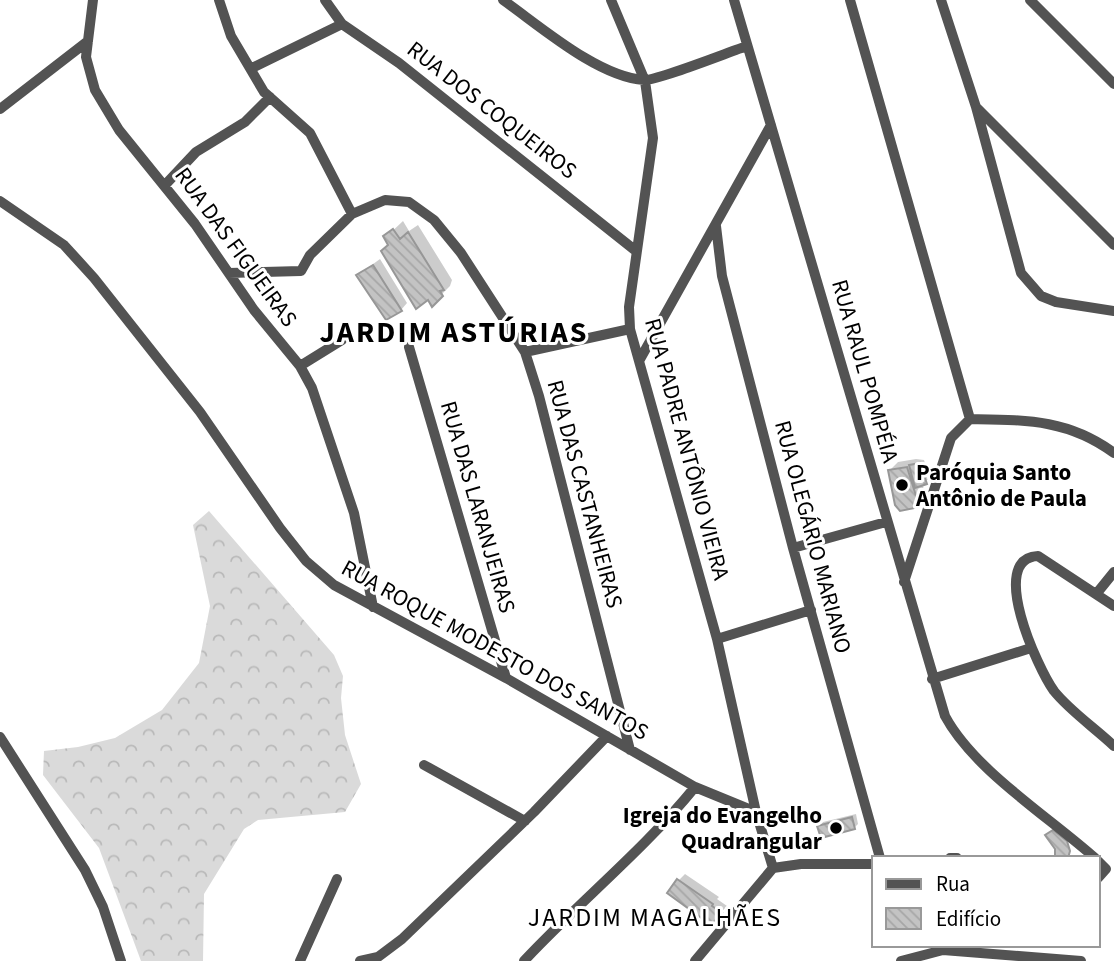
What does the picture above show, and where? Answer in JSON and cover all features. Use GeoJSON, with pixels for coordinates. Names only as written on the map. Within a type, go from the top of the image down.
{"type":"FeatureCollection","features":[{"type":"Feature","properties":{"kind":"street","name":"RUA DAS FIGUEIRAS"},"geometry":{"type":"LineString","coordinates":[[93,0],[86,57],[95,90],[119,130],[165,185],[254,310],[300,366],[324,416],[354,513],[373,607]]}},
{"type":"Feature","properties":{"kind":"street"},"geometry":{"type":"LineString","coordinates":[[219,0],[231,36],[270,97],[310,133],[352,214]]}},
{"type":"Feature","properties":{"kind":"street","name":"RUA DOS COQUEIROS"},"geometry":{"type":"LineString","coordinates":[[324,0],[342,24],[399,64],[636,251]]}},
{"type":"Feature","properties":{"kind":"street"},"geometry":{"type":"LineString","coordinates":[[503,0],[582,55],[610,70],[645,80],[747,46]]}},
{"type":"Feature","properties":{"kind":"street","name":"RUA PADRE ANTÔNIO VIEIRA"},"geometry":{"type":"LineString","coordinates":[[611,0],[645,80],[653,138],[636,251],[629,329],[717,639],[756,812],[773,868]]}},
{"type":"Feature","properties":{"kind":"street","name":"RUA RAUL POMPÉIA"},"geometry":{"type":"LineString","coordinates":[[734,0],[903,584],[949,725],[975,757],[1094,856]]}},
{"type":"Feature","properties":{"kind":"street"},"geometry":{"type":"LineString","coordinates":[[850,0],[970,419]]}},
{"type":"Feature","properties":{"kind":"street"},"geometry":{"type":"LineString","coordinates":[[941,0],[976,107],[1021,273],[1030,287],[1041,296],[1056,302],[1114,311]]}},
{"type":"Feature","properties":{"kind":"street"},"geometry":{"type":"LineString","coordinates":[[1030,0],[1114,84]]}},
{"type":"Feature","properties":{"kind":"street"},"geometry":{"type":"LineString","coordinates":[[251,68],[342,24]]}},
{"type":"Feature","properties":{"kind":"street"},"geometry":{"type":"LineString","coordinates":[[0,109],[88,41]]}},
{"type":"Feature","properties":{"kind":"street"},"geometry":{"type":"LineString","coordinates":[[165,185],[196,152],[245,122],[270,97]]}},
{"type":"Feature","properties":{"kind":"street"},"geometry":{"type":"LineString","coordinates":[[976,107],[1114,244]]}},
{"type":"Feature","properties":{"kind":"street"},"geometry":{"type":"LineString","coordinates":[[639,361],[771,125]]}},
{"type":"Feature","properties":{"kind":"street","name":"RUA DAS CASTANHEIRAS"},"geometry":{"type":"LineString","coordinates":[[229,273],[301,271],[310,255],[352,214],[385,200],[408,202],[434,220],[461,253],[525,352],[539,396],[630,750]]}},
{"type":"Feature","properties":{"kind":"street","name":"RUA ROQUE MODESTO DOS SANTOS"},"geometry":{"type":"LineString","coordinates":[[0,201],[64,245],[94,278],[208,422],[306,561],[334,585],[506,678],[695,787],[756,812]]}},
{"type":"Feature","properties":{"kind":"street","name":"RUA OLEGÁRIO MARIANO"},"geometry":{"type":"LineString","coordinates":[[716,226],[722,276],[793,548],[879,856]]}},
{"type":"Feature","properties":{"kind":"street"},"geometry":{"type":"LineString","coordinates":[[525,352],[629,329]]}},
{"type":"Feature","properties":{"kind":"street"},"geometry":{"type":"LineString","coordinates":[[300,366],[342,340]]}},
{"type":"Feature","properties":{"kind":"street","name":"RUA DAS LARANJEIRAS"},"geometry":{"type":"LineString","coordinates":[[409,347],[506,678]]}},
{"type":"Feature","properties":{"kind":"street"},"geometry":{"type":"LineString","coordinates":[[903,584],[950,438],[970,419],[1037,420],[1075,430],[1114,453]]}},
{"type":"Feature","properties":{"kind":"street"},"geometry":{"type":"LineString","coordinates":[[793,548],[886,522]]}},
{"type":"Feature","properties":{"kind":"street"},"geometry":{"type":"LineString","coordinates":[[1114,607],[1097,593],[1038,556],[1022,560],[1016,568],[1015,578],[1031,648],[1045,679],[1058,695],[1114,746]]}},
{"type":"Feature","properties":{"kind":"street"},"geometry":{"type":"LineString","coordinates":[[1097,593],[1114,572]]}},
{"type":"Feature","properties":{"kind":"street"},"geometry":{"type":"LineString","coordinates":[[717,639],[811,610]]}},
{"type":"Feature","properties":{"kind":"street"},"geometry":{"type":"LineString","coordinates":[[932,679],[1031,648]]}},
{"type":"Feature","properties":{"kind":"street"},"geometry":{"type":"LineString","coordinates":[[359,961],[378,957],[402,939],[525,821],[607,736]]}},
{"type":"Feature","properties":{"kind":"street"},"geometry":{"type":"LineString","coordinates":[[0,737],[96,889],[121,961]]}},
{"type":"Feature","properties":{"kind":"street"},"geometry":{"type":"LineString","coordinates":[[424,765],[525,821]]}},
{"type":"Feature","properties":{"kind":"street"},"geometry":{"type":"LineString","coordinates":[[524,961],[574,908],[665,824],[695,787]]}},
{"type":"Feature","properties":{"kind":"street"},"geometry":{"type":"LineString","coordinates":[[695,961],[773,868],[801,864],[872,863]]}},
{"type":"Feature","properties":{"kind":"street"},"geometry":{"type":"LineString","coordinates":[[300,961],[337,879]]}},
{"type":"Feature","properties":{"kind":"street"},"geometry":{"type":"LineString","coordinates":[[901,961],[943,950],[1081,961]]}},
{"type":"Feature","properties":{"kind":"green space"},"geometry":{"type":"Polygon","coordinates":[[[209,511],[334,655],[343,676],[341,698],[345,735],[361,784],[345,812],[258,820],[244,829],[204,894],[203,961],[141,961],[99,848],[43,775],[44,751],[78,747],[115,738],[162,710],[199,663],[210,606],[193,525],[209,511]]]}},
{"type":"Feature","properties":{"kind":"building"},"geometry":{"type":"Polygon","coordinates":[[[393,229],[400,239],[408,232],[444,290],[440,291],[443,296],[432,307],[428,300],[416,309],[381,251],[388,245],[383,236],[393,229]]]}},
{"type":"Feature","properties":{"kind":"building"},"geometry":{"type":"Polygon","coordinates":[[[373,265],[402,311],[386,320],[356,275],[373,265]]]}},
{"type":"Feature","properties":{"kind":"building"},"geometry":{"type":"Polygon","coordinates":[[[920,463],[927,484],[915,488],[909,465],[920,463]]]}},
{"type":"Feature","properties":{"kind":"building","name":"Paróquia Santo Antônio de Paula"},"geometry":{"type":"Polygon","coordinates":[[[907,467],[917,499],[915,508],[900,511],[895,505],[888,470],[907,467]]]}},
{"type":"Feature","properties":{"kind":"building","name":"Igreja do Evangelho Quadrangular"},"geometry":{"type":"Polygon","coordinates":[[[852,817],[855,829],[821,838],[817,826],[852,817]]]}},
{"type":"Feature","properties":{"kind":"building"},"geometry":{"type":"Polygon","coordinates":[[[1053,830],[1067,841],[1069,856],[1055,856],[1055,849],[1045,835],[1053,830]]]}},
{"type":"Feature","properties":{"kind":"building"},"geometry":{"type":"Polygon","coordinates":[[[677,879],[722,913],[711,925],[667,893],[677,879]]]}},
{"type":"Feature","properties":{"kind":"place","name":"Paróquia Santo Antônio de Paula"},"geometry":{"type":"Point","coordinates":[902,485]}},
{"type":"Feature","properties":{"kind":"place","name":"Igreja do Evangelho Quadrangular"},"geometry":{"type":"Point","coordinates":[836,828]}},
{"type":"Feature","properties":{"kind":"district","name":"JARDIM ASTÚRIAS"},"geometry":{"type":"Point","coordinates":[454,332]}},
{"type":"Feature","properties":{"kind":"district","name":"JARDIM MAGALHÃES"},"geometry":{"type":"Point","coordinates":[655,917]}}]}
